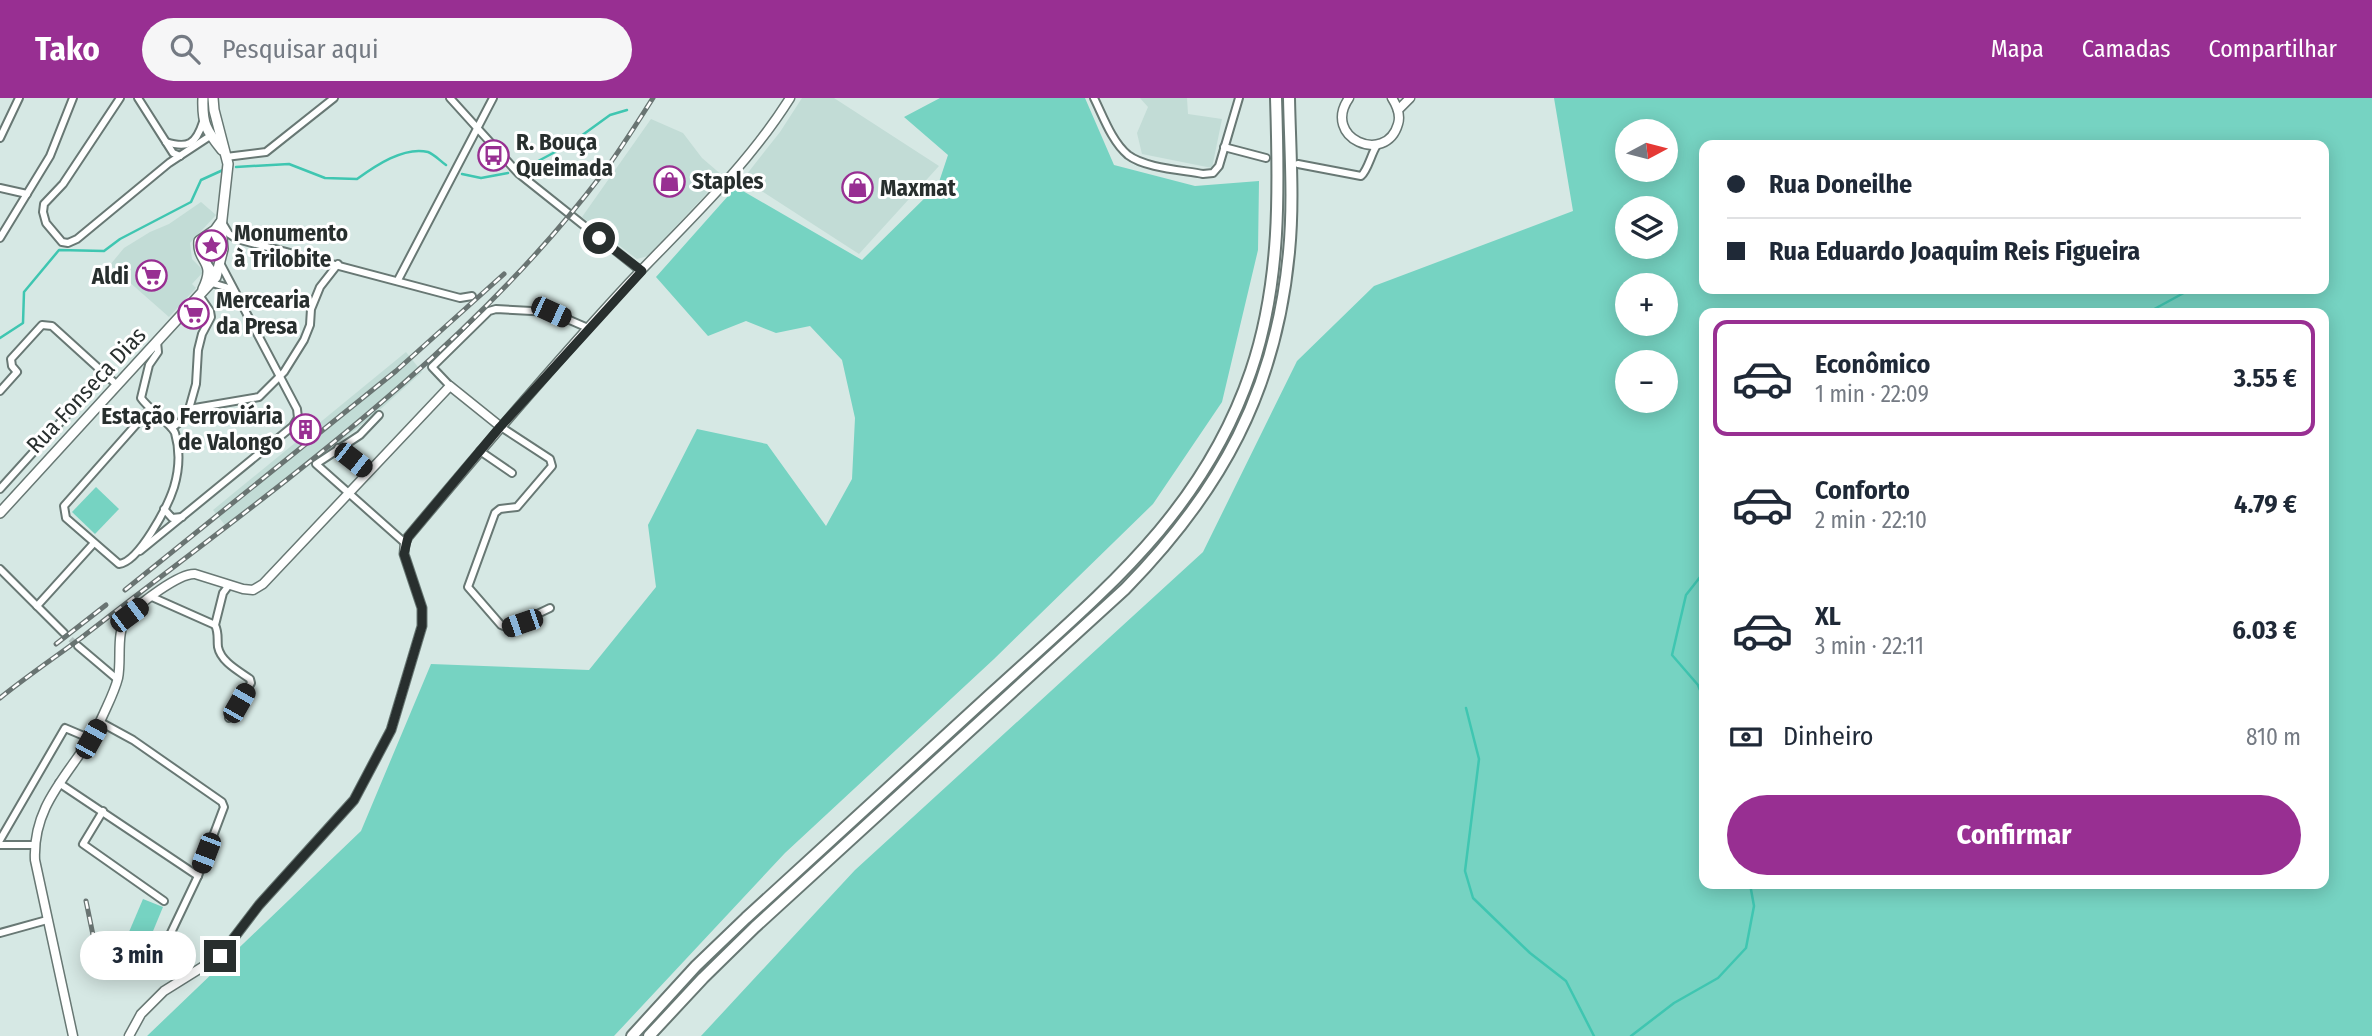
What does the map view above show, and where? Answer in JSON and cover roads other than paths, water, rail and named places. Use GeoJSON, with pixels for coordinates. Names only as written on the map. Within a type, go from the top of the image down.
{"type":"FeatureCollection","features":[{"type":"Feature","properties":{"kind":"highway"},"geometry":{"type":"LineString","coordinates":[[632,1036],[696,965],[1127,568],[1186,499],[1231,422],[1251,371],[1262,333],[1276,239],[1276,98]]}},
{"type":"Feature","properties":{"kind":"highway"},"geometry":{"type":"LineString","coordinates":[[649,1036],[755,927],[1125,589],[1198,505],[1221,470],[1244,426],[1274,342],[1289,251],[1289,98]]}},
{"type":"Feature","properties":{"kind":"main road"},"geometry":{"type":"LineString","coordinates":[[203,98],[203,122],[226,157]]}},
{"type":"Feature","properties":{"kind":"main road"},"geometry":{"type":"LineString","coordinates":[[210,136],[214,128],[213,98]]}},
{"type":"Feature","properties":{"kind":"main road"},"geometry":{"type":"LineString","coordinates":[[129,1036],[141,1014],[164,991],[220,956],[259,905],[354,800],[391,730],[422,626],[422,608],[404,554],[405,543],[500,427],[588,328],[735,172],[790,98]]}},
{"type":"Feature","properties":{"kind":"main road"},"geometry":{"type":"LineString","coordinates":[[1347,99],[1342,118],[1348,134],[1361,144],[1377,145],[1395,132],[1399,121],[1398,110],[1392,98]]}},
{"type":"Feature","properties":{"kind":"main road"},"geometry":{"type":"LineString","coordinates":[[1398,110],[1410,98]]}},
{"type":"Feature","properties":{"kind":"main road"},"geometry":{"type":"LineString","coordinates":[[214,110],[227,170],[222,218]]}},
{"type":"Feature","properties":{"kind":"main road","name":"Rua Fonseca Dias"},"geometry":{"type":"LineString","coordinates":[[0,513],[209,288],[219,245],[218,227],[222,218]]}},
{"type":"Feature","properties":{"kind":"main road","name":"Rua Fonseca Dias"},"geometry":{"type":"LineString","coordinates":[[209,288],[199,241],[219,245]]}},
{"type":"Feature","properties":{"kind":"main road"},"geometry":{"type":"LineString","coordinates":[[205,260],[215,258],[219,245]]}},
{"type":"Feature","properties":{"kind":"main road"},"geometry":{"type":"LineString","coordinates":[[73,1033],[47,920],[34,845],[47,802],[100,722],[117,680],[122,625],[129,615],[186,574],[253,590],[263,584],[450,386],[500,427]]}},
{"type":"Feature","properties":{"kind":"street"},"geometry":{"type":"LineString","coordinates":[[0,138],[19,98]]}},
{"type":"Feature","properties":{"kind":"street"},"geometry":{"type":"LineString","coordinates":[[0,238],[50,156],[73,98]]}},
{"type":"Feature","properties":{"kind":"street"},"geometry":{"type":"LineString","coordinates":[[120,98],[63,184],[44,204],[46,223],[62,242],[68,243],[77,239],[180,156],[210,136]]}},
{"type":"Feature","properties":{"kind":"street"},"geometry":{"type":"LineString","coordinates":[[138,98],[173,153],[180,156]]}},
{"type":"Feature","properties":{"kind":"street"},"geometry":{"type":"LineString","coordinates":[[226,157],[266,152],[334,98]]}},
{"type":"Feature","properties":{"kind":"street"},"geometry":{"type":"LineString","coordinates":[[450,98],[519,173],[642,271]]}},
{"type":"Feature","properties":{"kind":"street"},"geometry":{"type":"LineString","coordinates":[[397,279],[493,98]]}},
{"type":"Feature","properties":{"kind":"street"},"geometry":{"type":"LineString","coordinates":[[1094,98],[1115,139],[1126,154],[1140,162],[1203,174],[1213,173],[1219,166],[1239,98]]}},
{"type":"Feature","properties":{"kind":"street"},"geometry":{"type":"LineString","coordinates":[[166,142],[178,146],[188,144],[199,134],[203,122]]}},
{"type":"Feature","properties":{"kind":"street"},"geometry":{"type":"LineString","coordinates":[[1298,164],[1361,176],[1365,173],[1367,163],[1377,145]]}},
{"type":"Feature","properties":{"kind":"street"},"geometry":{"type":"LineString","coordinates":[[1224,147],[1266,158]]}},
{"type":"Feature","properties":{"kind":"street"},"geometry":{"type":"LineString","coordinates":[[0,188],[27,194]]}},
{"type":"Feature","properties":{"kind":"street"},"geometry":{"type":"LineString","coordinates":[[222,218],[226,230],[235,238],[397,279],[460,298],[472,296]]}},
{"type":"Feature","properties":{"kind":"street"},"geometry":{"type":"LineString","coordinates":[[219,245],[235,238]]}},
{"type":"Feature","properties":{"kind":"street"},"geometry":{"type":"LineString","coordinates":[[219,245],[235,238]]}},
{"type":"Feature","properties":{"kind":"street"},"geometry":{"type":"LineString","coordinates":[[149,410],[64,506],[66,518],[119,564],[127,563],[293,426],[298,418],[297,409],[232,289],[219,245]]}},
{"type":"Feature","properties":{"kind":"street"},"geometry":{"type":"LineString","coordinates":[[172,428],[189,409],[196,384],[198,350],[202,334],[211,317],[209,288],[213,271],[205,260]]}},
{"type":"Feature","properties":{"kind":"street"},"geometry":{"type":"LineString","coordinates":[[189,409],[259,397],[284,372],[304,340],[310,325],[311,309],[320,287],[338,264]]}},
{"type":"Feature","properties":{"kind":"street"},"geometry":{"type":"LineString","coordinates":[[209,288],[227,278]]}},
{"type":"Feature","properties":{"kind":"street"},"geometry":{"type":"LineString","coordinates":[[209,288],[232,289]]}},
{"type":"Feature","properties":{"kind":"street"},"geometry":{"type":"LineString","coordinates":[[450,386],[432,367],[489,311],[496,309],[551,312],[588,328]]}},
{"type":"Feature","properties":{"kind":"street"},"geometry":{"type":"LineString","coordinates":[[0,391],[17,372],[11,359],[42,325],[52,326],[117,385]]}},
{"type":"Feature","properties":{"kind":"street"},"geometry":{"type":"LineString","coordinates":[[135,555],[164,509],[177,472],[178,451],[172,428],[149,410],[141,398],[149,365],[159,352],[157,342]]}},
{"type":"Feature","properties":{"kind":"street"},"geometry":{"type":"LineString","coordinates":[[0,489],[104,374]]}},
{"type":"Feature","properties":{"kind":"street"},"geometry":{"type":"LineString","coordinates":[[94,385],[106,397]]}},
{"type":"Feature","properties":{"kind":"street"},"geometry":{"type":"LineString","coordinates":[[379,415],[360,435],[316,464],[405,543]]}},
{"type":"Feature","properties":{"kind":"street"},"geometry":{"type":"LineString","coordinates":[[500,427],[550,459],[552,466],[517,507],[500,509],[495,513],[468,587],[501,625],[508,628],[550,608]]}},
{"type":"Feature","properties":{"kind":"street"},"geometry":{"type":"LineString","coordinates":[[338,448],[368,472]]}},
{"type":"Feature","properties":{"kind":"street"},"geometry":{"type":"LineString","coordinates":[[480,451],[512,472]]}},
{"type":"Feature","properties":{"kind":"street"},"geometry":{"type":"LineString","coordinates":[[164,509],[172,518],[183,516]]}},
{"type":"Feature","properties":{"kind":"street"},"geometry":{"type":"LineString","coordinates":[[37,606],[94,543]]}},
{"type":"Feature","properties":{"kind":"street"},"geometry":{"type":"LineString","coordinates":[[0,569],[64,633]]}},
{"type":"Feature","properties":{"kind":"street"},"geometry":{"type":"LineString","coordinates":[[215,625],[223,593],[229,585]]}},
{"type":"Feature","properties":{"kind":"street"},"geometry":{"type":"LineString","coordinates":[[152,597],[215,625],[219,632],[218,648],[221,656],[250,679],[251,682],[229,718]]}},
{"type":"Feature","properties":{"kind":"street"},"geometry":{"type":"LineString","coordinates":[[78,646],[117,680]]}},
{"type":"Feature","properties":{"kind":"street"},"geometry":{"type":"LineString","coordinates":[[100,722],[133,740],[222,802],[225,807],[198,876],[168,939]]}},
{"type":"Feature","properties":{"kind":"street"},"geometry":{"type":"LineString","coordinates":[[34,845],[0,842],[65,729],[91,739]]}},
{"type":"Feature","properties":{"kind":"street"},"geometry":{"type":"LineString","coordinates":[[59,783],[198,876]]}},
{"type":"Feature","properties":{"kind":"street"},"geometry":{"type":"LineString","coordinates":[[103,811],[83,844],[164,901]]}},
{"type":"Feature","properties":{"kind":"street"},"geometry":{"type":"LineString","coordinates":[[0,933],[47,920]]}},
{"type":"Feature","properties":{"kind":"waterway"},"geometry":{"type":"LineString","coordinates":[[527,167],[570,144],[610,115],[627,110]]}},
{"type":"Feature","properties":{"kind":"waterway"},"geometry":{"type":"LineString","coordinates":[[236,167],[289,164],[325,178],[357,179],[390,158],[419,151],[430,153],[446,165]]}},
{"type":"Feature","properties":{"kind":"waterway"},"geometry":{"type":"LineString","coordinates":[[0,338],[23,323],[24,292],[59,250],[104,251],[120,239],[191,202],[201,180],[223,170]]}},
{"type":"Feature","properties":{"kind":"waterway"},"geometry":{"type":"LineString","coordinates":[[462,174],[481,178],[508,173]]}},
{"type":"Feature","properties":{"kind":"waterway"},"geometry":{"type":"LineString","coordinates":[[2156,308],[2182,294]]}},
{"type":"Feature","properties":{"kind":"waterway"},"geometry":{"type":"LineString","coordinates":[[1699,578],[1686,595],[1672,655],[1699,688]]}},
{"type":"Feature","properties":{"kind":"waterway"},"geometry":{"type":"LineString","coordinates":[[1466,708],[1479,759],[1465,871],[1473,898],[1530,953],[1566,981],[1594,1036]]}},
{"type":"Feature","properties":{"kind":"waterway"},"geometry":{"type":"LineString","coordinates":[[1631,1036],[1674,1003],[1718,978],[1746,948],[1754,906],[1751,889]]}},
{"type":"Feature","properties":{"kind":"tunnel"},"geometry":{"type":"LineString","coordinates":[[64,633],[78,646]]}},
{"type":"Feature","properties":{"kind":"railway"},"geometry":{"type":"LineString","coordinates":[[0,698],[290,478],[424,365],[487,305],[547,241],[603,173],[653,98]]}},
{"type":"Feature","properties":{"kind":"railway"},"geometry":{"type":"LineString","coordinates":[[125,590],[396,371],[504,274]]}},
{"type":"Feature","properties":{"kind":"railway"},"geometry":{"type":"LineString","coordinates":[[56,644],[106,605]]}},
{"type":"Feature","properties":{"kind":"railway"},"geometry":{"type":"LineString","coordinates":[[86,901],[93,935]]}},
{"type":"Feature","properties":{"kind":"place","name":"R. Bouça Queimada"},"geometry":{"type":"Point","coordinates":[493,155]}},
{"type":"Feature","properties":{"kind":"place","name":"Staples"},"geometry":{"type":"Point","coordinates":[669,181]}},
{"type":"Feature","properties":{"kind":"place","name":"Maxmat"},"geometry":{"type":"Point","coordinates":[857,188]}},
{"type":"Feature","properties":{"kind":"place","name":"Monumento à Trilobite"},"geometry":{"type":"Point","coordinates":[211,246]}},
{"type":"Feature","properties":{"kind":"place","name":"Aldi"},"geometry":{"type":"Point","coordinates":[152,276]}},
{"type":"Feature","properties":{"kind":"place","name":"Mercearia da Presa"},"geometry":{"type":"Point","coordinates":[193,313]}},
{"type":"Feature","properties":{"kind":"place","name":"Estação Ferroviária de Valongo"},"geometry":{"type":"Point","coordinates":[306,429]}}]}
